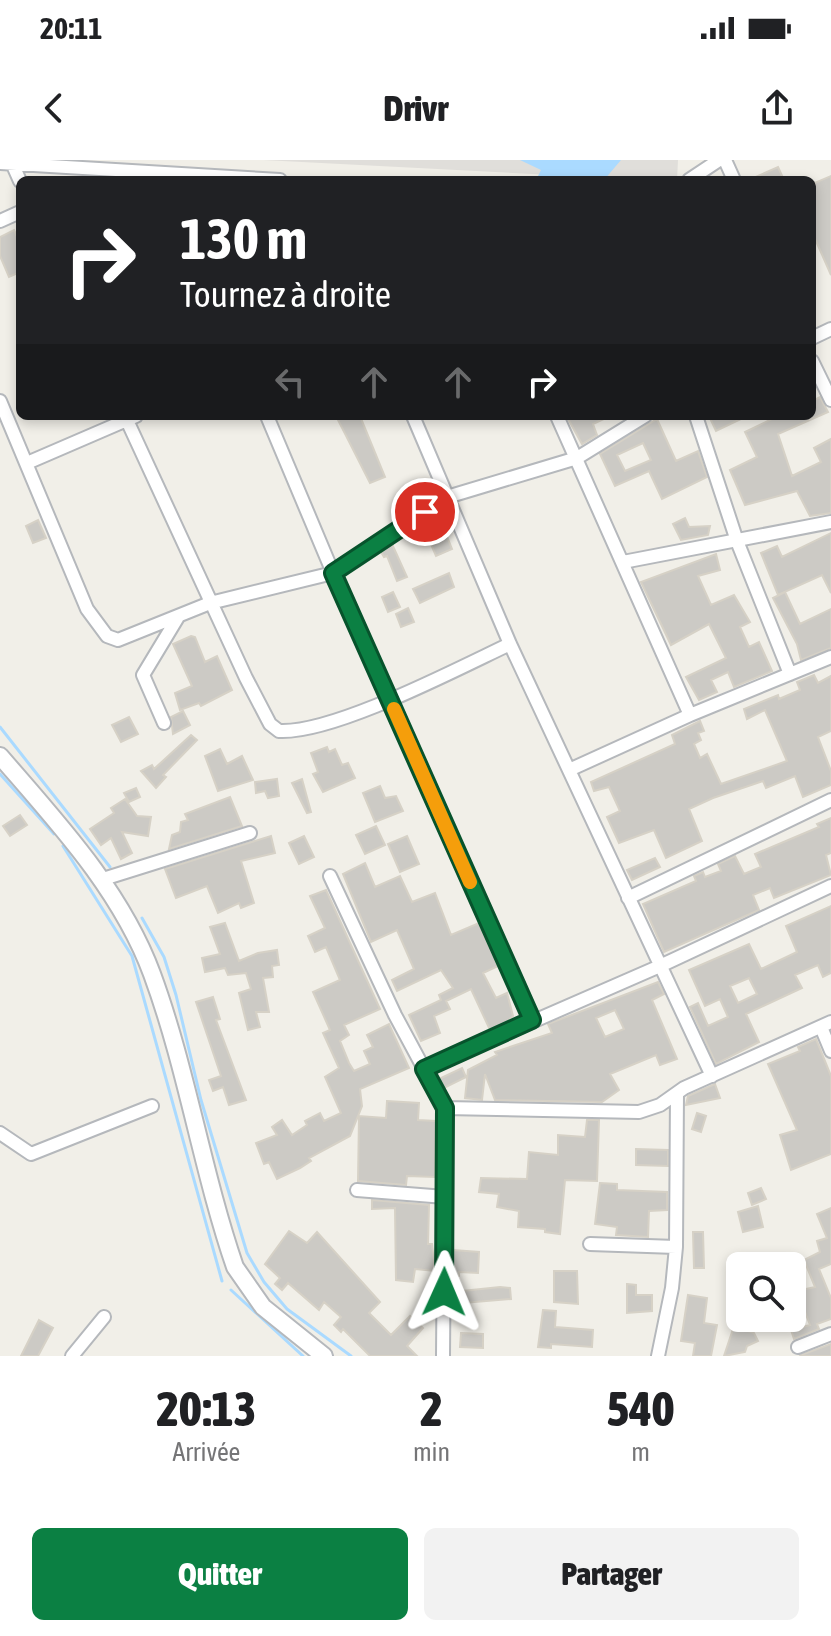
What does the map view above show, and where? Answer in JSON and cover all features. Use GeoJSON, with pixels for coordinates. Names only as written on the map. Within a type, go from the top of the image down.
{"type":"FeatureCollection","features":[{"type":"Feature","properties":{"kind":"street"},"geometry":{"type":"LineString","coordinates":[[695,176],[719,160]]}},
{"type":"Feature","properties":{"kind":"street"},"geometry":{"type":"LineString","coordinates":[[6,163],[182,176]]}},
{"type":"Feature","properties":{"kind":"street"},"geometry":{"type":"LineString","coordinates":[[816,369],[831,400]]}},
{"type":"Feature","properties":{"kind":"street"},"geometry":{"type":"LineString","coordinates":[[0,401],[87,609],[107,636],[118,640],[210,603],[333,573],[447,497],[577,458],[639,420]]}},
{"type":"Feature","properties":{"kind":"street"},"geometry":{"type":"LineString","coordinates":[[27,463],[122,420]]}},
{"type":"Feature","properties":{"kind":"street"},"geometry":{"type":"LineString","coordinates":[[130,420],[210,603],[270,724],[279,731],[303,729],[390,700],[510,644]]}},
{"type":"Feature","properties":{"kind":"street"},"geometry":{"type":"LineString","coordinates":[[269,420],[333,573],[532,1020]]}},
{"type":"Feature","properties":{"kind":"street"},"geometry":{"type":"LineString","coordinates":[[415,420],[510,644],[712,1076]]}},
{"type":"Feature","properties":{"kind":"street"},"geometry":{"type":"LineString","coordinates":[[559,420],[690,715]]}},
{"type":"Feature","properties":{"kind":"street"},"geometry":{"type":"LineString","coordinates":[[697,420],[737,541],[790,674]]}},
{"type":"Feature","properties":{"kind":"street"},"geometry":{"type":"LineString","coordinates":[[623,562],[831,522]]}},
{"type":"Feature","properties":{"kind":"street"},"geometry":{"type":"LineString","coordinates":[[164,723],[143,675],[178,617]]}},
{"type":"Feature","properties":{"kind":"street"},"geometry":{"type":"LineString","coordinates":[[569,770],[690,715],[831,657]]}},
{"type":"Feature","properties":{"kind":"street"},"geometry":{"type":"LineString","coordinates":[[0,756],[77,845],[151,972],[235,1267],[263,1307],[324,1356]]}},
{"type":"Feature","properties":{"kind":"street"},"geometry":{"type":"LineString","coordinates":[[628,898],[831,800]]}},
{"type":"Feature","properties":{"kind":"street"},"geometry":{"type":"LineString","coordinates":[[100,880],[250,833]]}},
{"type":"Feature","properties":{"kind":"street"},"geometry":{"type":"LineString","coordinates":[[330,876],[445,1108],[443,1356]]}},
{"type":"Feature","properties":{"kind":"street"},"geometry":{"type":"LineString","coordinates":[[424,1069],[660,966],[831,886]]}},
{"type":"Feature","properties":{"kind":"street"},"geometry":{"type":"LineString","coordinates":[[445,1108],[639,1112],[660,1105],[677,1093],[826,1024],[831,1051]]}},
{"type":"Feature","properties":{"kind":"street"},"geometry":{"type":"LineString","coordinates":[[658,1356],[672,1288],[676,1247],[677,1093]]}},
{"type":"Feature","properties":{"kind":"street"},"geometry":{"type":"LineString","coordinates":[[0,1133],[31,1154],[152,1106]]}},
{"type":"Feature","properties":{"kind":"street"},"geometry":{"type":"LineString","coordinates":[[357,1190],[445,1197]]}},
{"type":"Feature","properties":{"kind":"street"},"geometry":{"type":"LineString","coordinates":[[590,1244],[676,1247]]}},
{"type":"Feature","properties":{"kind":"street"},"geometry":{"type":"LineString","coordinates":[[72,1356],[104,1317]]}},
{"type":"Feature","properties":{"kind":"street"},"geometry":{"type":"LineString","coordinates":[[798,1347],[831,1334]]}},
{"type":"Feature","properties":{"kind":"shaded area"},"geometry":{"type":"Polygon","coordinates":[[[263,160],[678,160],[677,176],[573,176],[263,160]]]}},
{"type":"Feature","properties":{"kind":"water"},"geometry":{"type":"Polygon","coordinates":[[[520,160],[621,160],[607,176],[538,176],[541,170],[520,160]]]}},
{"type":"Feature","properties":{"kind":"building"},"geometry":{"type":"Polygon","coordinates":[[[778,167],[782,176],[758,176],[778,167]]]}},
{"type":"Feature","properties":{"kind":"building"},"geometry":{"type":"Polygon","coordinates":[[[831,176],[831,275],[816,241],[816,182],[831,176]]]}},
{"type":"Feature","properties":{"kind":"building"},"geometry":{"type":"Polygon","coordinates":[[[14,230],[16,234],[16,274],[9,277],[0,256],[0,237],[14,230]]]}},
{"type":"Feature","properties":{"kind":"building"},"geometry":{"type":"Polygon","coordinates":[[[820,397],[828,412],[816,417],[816,399],[820,397]]]}},
{"type":"Feature","properties":{"kind":"building"},"geometry":{"type":"Polygon","coordinates":[[[338,420],[362,420],[385,477],[370,483],[338,420]]]}},
{"type":"Feature","properties":{"kind":"building"},"geometry":{"type":"Polygon","coordinates":[[[569,420],[602,420],[593,424],[597,435],[582,444],[569,420]]]}},
{"type":"Feature","properties":{"kind":"building"},"geometry":{"type":"Polygon","coordinates":[[[655,420],[676,461],[698,451],[707,477],[662,499],[649,471],[615,486],[600,454],[655,420]],[[643,443],[617,455],[625,471],[651,460],[643,443]]]}},
{"type":"Feature","properties":{"kind":"building"},"geometry":{"type":"Polygon","coordinates":[[[711,420],[739,420],[716,431],[711,420]]]}},
{"type":"Feature","properties":{"kind":"building"},"geometry":{"type":"Polygon","coordinates":[[[770,420],[810,420],[778,434],[792,476],[821,462],[814,448],[831,439],[831,513],[810,516],[797,491],[745,505],[730,470],[757,457],[745,432],[770,420]]]}},
{"type":"Feature","properties":{"kind":"building"},"geometry":{"type":"Polygon","coordinates":[[[685,518],[689,527],[710,526],[708,535],[681,540],[673,524],[685,518]]]}},
{"type":"Feature","properties":{"kind":"building"},"geometry":{"type":"Polygon","coordinates":[[[38,520],[46,538],[33,543],[26,526],[38,520]]]}},
{"type":"Feature","properties":{"kind":"building"},"geometry":{"type":"Polygon","coordinates":[[[831,533],[831,593],[822,575],[778,595],[761,553],[777,546],[782,557],[831,533]]]}},
{"type":"Feature","properties":{"kind":"building"},"geometry":{"type":"Polygon","coordinates":[[[446,534],[452,549],[436,556],[430,542],[446,534]]]}},
{"type":"Feature","properties":{"kind":"building"},"geometry":{"type":"Polygon","coordinates":[[[392,544],[407,577],[397,581],[387,556],[384,557],[381,552],[392,544]]]}},
{"type":"Feature","properties":{"kind":"building"},"geometry":{"type":"Polygon","coordinates":[[[716,554],[720,570],[698,576],[711,605],[734,595],[750,622],[740,627],[749,647],[759,642],[772,671],[734,687],[728,672],[711,680],[717,692],[699,700],[686,677],[726,658],[709,624],[671,645],[641,582],[716,554]]]}},
{"type":"Feature","properties":{"kind":"building"},"geometry":{"type":"Polygon","coordinates":[[[449,573],[454,587],[420,603],[413,589],[449,573]]]}},
{"type":"Feature","properties":{"kind":"building"},"geometry":{"type":"Polygon","coordinates":[[[393,592],[400,607],[388,612],[382,597],[393,592]]]}},
{"type":"Feature","properties":{"kind":"building"},"geometry":{"type":"Polygon","coordinates":[[[785,592],[800,624],[831,609],[831,648],[801,660],[797,644],[773,598],[785,592]]]}},
{"type":"Feature","properties":{"kind":"building"},"geometry":{"type":"Polygon","coordinates":[[[408,608],[414,622],[401,627],[396,614],[408,608]]]}},
{"type":"Feature","properties":{"kind":"building"},"geometry":{"type":"Polygon","coordinates":[[[195,637],[205,662],[217,656],[232,690],[201,706],[199,703],[180,710],[175,693],[192,686],[173,644],[195,637]]]}},
{"type":"Feature","properties":{"kind":"building"},"geometry":{"type":"Polygon","coordinates":[[[814,675],[818,683],[831,676],[831,731],[818,737],[831,771],[831,785],[803,797],[795,776],[766,788],[763,781],[713,798],[689,809],[702,841],[666,858],[654,830],[619,843],[607,817],[620,811],[609,787],[594,791],[591,782],[675,744],[672,735],[700,721],[704,731],[698,733],[701,740],[694,744],[700,758],[707,754],[721,784],[787,761],[765,710],[747,719],[744,709],[800,690],[797,682],[814,675]]]}},
{"type":"Feature","properties":{"kind":"building"},"geometry":{"type":"Polygon","coordinates":[[[183,711],[190,725],[173,734],[171,717],[183,711]]]}},
{"type":"Feature","properties":{"kind":"building"},"geometry":{"type":"Polygon","coordinates":[[[129,717],[138,734],[121,742],[112,725],[129,717]]]}},
{"type":"Feature","properties":{"kind":"building"},"geometry":{"type":"Polygon","coordinates":[[[191,735],[197,740],[163,775],[166,777],[156,788],[141,771],[152,765],[154,769],[191,735]]]}},
{"type":"Feature","properties":{"kind":"building"},"geometry":{"type":"Polygon","coordinates":[[[327,747],[329,752],[335,749],[342,765],[348,763],[355,778],[323,792],[313,774],[318,772],[311,753],[327,747]]]}},
{"type":"Feature","properties":{"kind":"building"},"geometry":{"type":"Polygon","coordinates":[[[220,749],[227,764],[242,756],[253,780],[218,791],[205,756],[220,749]]]}},
{"type":"Feature","properties":{"kind":"building"},"geometry":{"type":"Polygon","coordinates":[[[277,779],[279,796],[268,798],[265,791],[256,793],[255,782],[277,779]]]}},
{"type":"Feature","properties":{"kind":"building"},"geometry":{"type":"Polygon","coordinates":[[[302,779],[311,812],[307,813],[292,783],[302,779]]]}},
{"type":"Feature","properties":{"kind":"building"},"geometry":{"type":"Polygon","coordinates":[[[380,786],[385,798],[396,796],[403,811],[375,822],[363,793],[380,786]]]}},
{"type":"Feature","properties":{"kind":"building"},"geometry":{"type":"Polygon","coordinates":[[[136,788],[140,797],[129,802],[124,793],[136,788]]]}},
{"type":"Feature","properties":{"kind":"building"},"geometry":{"type":"Polygon","coordinates":[[[230,797],[242,826],[169,849],[172,835],[180,832],[181,822],[188,820],[185,814],[230,797]]]}},
{"type":"Feature","properties":{"kind":"building"},"geometry":{"type":"Polygon","coordinates":[[[125,799],[137,816],[151,817],[148,836],[122,832],[132,853],[121,859],[111,838],[101,845],[90,829],[114,813],[111,808],[125,799]]]}},
{"type":"Feature","properties":{"kind":"building"},"geometry":{"type":"Polygon","coordinates":[[[20,815],[27,825],[10,836],[3,826],[20,815]]]}},
{"type":"Feature","properties":{"kind":"building"},"geometry":{"type":"Polygon","coordinates":[[[831,818],[831,853],[826,855],[831,875],[774,898],[770,888],[753,895],[759,910],[664,952],[643,904],[696,881],[694,876],[703,872],[705,877],[721,871],[718,864],[735,856],[744,874],[761,867],[755,854],[819,827],[817,824],[831,818]]]}},
{"type":"Feature","properties":{"kind":"building"},"geometry":{"type":"Polygon","coordinates":[[[376,826],[385,845],[365,854],[356,835],[376,826]]]}},
{"type":"Feature","properties":{"kind":"building"},"geometry":{"type":"Polygon","coordinates":[[[271,836],[275,853],[241,861],[254,903],[241,908],[239,903],[218,913],[207,886],[176,898],[165,869],[271,836]]]}},
{"type":"Feature","properties":{"kind":"building"},"geometry":{"type":"Polygon","coordinates":[[[304,836],[314,857],[299,864],[289,843],[304,836]]]}},
{"type":"Feature","properties":{"kind":"building"},"geometry":{"type":"Polygon","coordinates":[[[407,836],[419,864],[400,872],[388,844],[407,836]]]}},
{"type":"Feature","properties":{"kind":"building"},"geometry":{"type":"Polygon","coordinates":[[[655,858],[660,867],[632,880],[627,870],[655,858]]]}},
{"type":"Feature","properties":{"kind":"building"},"geometry":{"type":"Polygon","coordinates":[[[365,863],[375,887],[400,876],[412,902],[435,893],[451,935],[479,923],[498,966],[483,973],[496,998],[507,993],[513,1016],[506,1023],[490,1030],[471,989],[446,1001],[450,1009],[434,1016],[440,1033],[421,1041],[409,1015],[441,1000],[439,995],[453,988],[441,970],[397,991],[392,980],[414,969],[397,930],[371,942],[343,874],[365,863]]]}},
{"type":"Feature","properties":{"kind":"building"},"geometry":{"type":"Polygon","coordinates":[[[326,890],[380,1009],[344,1025],[349,1035],[340,1041],[349,1063],[354,1071],[370,1064],[364,1051],[373,1047],[367,1035],[389,1024],[409,1068],[360,1089],[362,1106],[350,1136],[277,1179],[269,1162],[264,1164],[256,1143],[277,1135],[272,1127],[282,1120],[292,1135],[307,1125],[305,1121],[320,1113],[324,1121],[341,1113],[325,1077],[339,1068],[323,1033],[330,1030],[313,992],[340,980],[326,947],[315,952],[308,936],[325,928],[310,896],[326,890]]]}},
{"type":"Feature","properties":{"kind":"building"},"geometry":{"type":"Polygon","coordinates":[[[831,906],[831,973],[823,977],[818,965],[795,975],[802,988],[746,1014],[759,1042],[716,1064],[690,1007],[698,1003],[708,1026],[728,1017],[720,999],[705,1006],[689,970],[749,944],[761,969],[797,952],[786,926],[831,906]],[[749,978],[730,986],[738,1003],[757,994],[749,978]]]}},
{"type":"Feature","properties":{"kind":"building"},"geometry":{"type":"Polygon","coordinates":[[[225,923],[239,961],[258,953],[277,950],[279,965],[272,966],[273,977],[263,978],[269,1012],[256,1012],[260,1027],[248,1030],[239,993],[251,989],[246,973],[228,975],[225,968],[205,972],[202,958],[220,954],[210,927],[225,923]]]}},
{"type":"Feature","properties":{"kind":"building"},"geometry":{"type":"Polygon","coordinates":[[[658,982],[664,994],[652,1000],[677,1059],[660,1065],[656,1055],[610,1074],[619,1090],[602,1102],[495,1100],[485,1074],[482,1100],[465,1098],[468,1070],[497,1055],[495,1052],[552,1033],[548,1024],[658,982]],[[615,1010],[596,1018],[605,1037],[624,1029],[615,1010]]]}},
{"type":"Feature","properties":{"kind":"building"},"geometry":{"type":"Polygon","coordinates":[[[213,997],[220,1019],[216,1020],[246,1100],[229,1105],[223,1087],[213,1091],[209,1080],[221,1076],[196,1002],[213,997]]]}},
{"type":"Feature","properties":{"kind":"building"},"geometry":{"type":"Polygon","coordinates":[[[816,1039],[831,1076],[831,1154],[791,1170],[780,1135],[797,1130],[768,1064],[800,1051],[798,1047],[816,1039]]]}},
{"type":"Feature","properties":{"kind":"building"},"geometry":{"type":"Polygon","coordinates":[[[462,1068],[466,1077],[444,1088],[439,1079],[462,1068]]]}},
{"type":"Feature","properties":{"kind":"building"},"geometry":{"type":"Polygon","coordinates":[[[715,1084],[720,1098],[686,1105],[688,1096],[715,1084]]]}},
{"type":"Feature","properties":{"kind":"building"},"geometry":{"type":"Polygon","coordinates":[[[387,1101],[419,1103],[418,1120],[436,1121],[435,1177],[407,1176],[406,1185],[358,1181],[359,1116],[386,1118],[387,1101]]]}},
{"type":"Feature","properties":{"kind":"building"},"geometry":{"type":"Polygon","coordinates":[[[697,1113],[706,1116],[701,1132],[692,1129],[697,1113]]]}},
{"type":"Feature","properties":{"kind":"building"},"geometry":{"type":"Polygon","coordinates":[[[587,1120],[599,1120],[597,1181],[565,1180],[560,1234],[545,1232],[545,1229],[518,1227],[519,1211],[497,1207],[499,1194],[479,1192],[481,1178],[527,1179],[529,1152],[558,1155],[558,1135],[585,1137],[587,1120]]]}},
{"type":"Feature","properties":{"kind":"building"},"geometry":{"type":"Polygon","coordinates":[[[636,1149],[668,1150],[668,1166],[636,1165],[636,1149]]]}},
{"type":"Feature","properties":{"kind":"building"},"geometry":{"type":"Polygon","coordinates":[[[600,1183],[617,1184],[617,1190],[667,1192],[667,1210],[649,1211],[648,1237],[616,1235],[617,1227],[595,1224],[600,1183]]]}},
{"type":"Feature","properties":{"kind":"building"},"geometry":{"type":"Polygon","coordinates":[[[761,1188],[766,1199],[752,1205],[748,1193],[761,1188]]]}},
{"type":"Feature","properties":{"kind":"building"},"geometry":{"type":"Polygon","coordinates":[[[372,1200],[429,1205],[428,1244],[432,1244],[435,1271],[415,1269],[413,1282],[396,1280],[395,1208],[372,1209],[372,1200]]]}},
{"type":"Feature","properties":{"kind":"building"},"geometry":{"type":"Polygon","coordinates":[[[758,1206],[763,1227],[743,1232],[738,1212],[758,1206]]]}},
{"type":"Feature","properties":{"kind":"building"},"geometry":{"type":"Polygon","coordinates":[[[831,1208],[831,1264],[819,1269],[831,1298],[831,1319],[817,1324],[819,1329],[794,1339],[792,1332],[806,1332],[806,1326],[810,1325],[806,1315],[806,1289],[815,1287],[806,1259],[820,1252],[817,1241],[827,1238],[817,1214],[831,1208]]]}},
{"type":"Feature","properties":{"kind":"building"},"geometry":{"type":"Polygon","coordinates":[[[289,1231],[307,1243],[317,1232],[380,1302],[369,1313],[391,1335],[410,1316],[423,1328],[407,1346],[417,1356],[370,1356],[343,1329],[341,1332],[334,1325],[341,1317],[324,1302],[319,1310],[288,1283],[282,1290],[275,1284],[280,1278],[265,1264],[289,1231]]]}},
{"type":"Feature","properties":{"kind":"building"},"geometry":{"type":"Polygon","coordinates":[[[693,1232],[703,1232],[704,1268],[694,1268],[693,1232]]]}},
{"type":"Feature","properties":{"kind":"building"},"geometry":{"type":"Polygon","coordinates":[[[453,1250],[479,1252],[478,1273],[459,1272],[459,1276],[453,1276],[453,1250]]]}},
{"type":"Feature","properties":{"kind":"building"},"geometry":{"type":"Polygon","coordinates":[[[554,1271],[577,1271],[578,1304],[554,1302],[554,1271]]]}},
{"type":"Feature","properties":{"kind":"building"},"geometry":{"type":"Polygon","coordinates":[[[627,1284],[636,1285],[636,1295],[652,1295],[652,1311],[627,1313],[627,1284]]]}},
{"type":"Feature","properties":{"kind":"building"},"geometry":{"type":"Polygon","coordinates":[[[510,1288],[511,1299],[452,1304],[453,1292],[510,1288]]]}},
{"type":"Feature","properties":{"kind":"building"},"geometry":{"type":"Polygon","coordinates":[[[688,1295],[707,1298],[704,1323],[717,1325],[711,1356],[693,1356],[695,1343],[681,1341],[688,1295]]]}},
{"type":"Feature","properties":{"kind":"building"},"geometry":{"type":"Polygon","coordinates":[[[543,1310],[556,1311],[555,1327],[593,1330],[592,1347],[551,1344],[551,1348],[538,1347],[543,1310]]]}},
{"type":"Feature","properties":{"kind":"building"},"geometry":{"type":"Polygon","coordinates":[[[39,1320],[53,1328],[38,1356],[21,1356],[39,1320]]]}},
{"type":"Feature","properties":{"kind":"building"},"geometry":{"type":"Polygon","coordinates":[[[732,1332],[754,1333],[758,1341],[747,1346],[745,1352],[724,1356],[732,1332]]]}},
{"type":"Feature","properties":{"kind":"building"},"geometry":{"type":"Polygon","coordinates":[[[461,1333],[483,1334],[483,1348],[460,1347],[461,1333]]]}},
{"type":"Feature","properties":{"kind":"building"},"geometry":{"type":"Polygon","coordinates":[[[831,1344],[831,1356],[800,1356],[801,1355],[831,1344]]]}},
{"type":"Feature","properties":{"kind":"waterway"},"geometry":{"type":"LineString","coordinates":[[0,727],[110,867]]}},
{"type":"Feature","properties":{"kind":"waterway"},"geometry":{"type":"LineString","coordinates":[[0,774],[54,834]]}},
{"type":"Feature","properties":{"kind":"waterway"},"geometry":{"type":"LineString","coordinates":[[63,846],[132,956],[222,1281]]}},
{"type":"Feature","properties":{"kind":"waterway"},"geometry":{"type":"LineString","coordinates":[[142,918],[164,957],[176,995],[201,1100],[247,1253],[264,1282],[287,1309],[351,1356]]}},
{"type":"Feature","properties":{"kind":"waterway"},"geometry":{"type":"LineString","coordinates":[[231,1290],[303,1356]]}},
{"type":"Feature","properties":{"kind":"slow traffic"},"geometry":{"type":"LineString","coordinates":[[394,709],[470,882]]}},
{"type":"Feature","properties":{"kind":"route"},"geometry":{"type":"LineString","coordinates":[[425,512],[333,573],[532,1020],[424,1069],[445,1108],[444,1292]]}}]}
